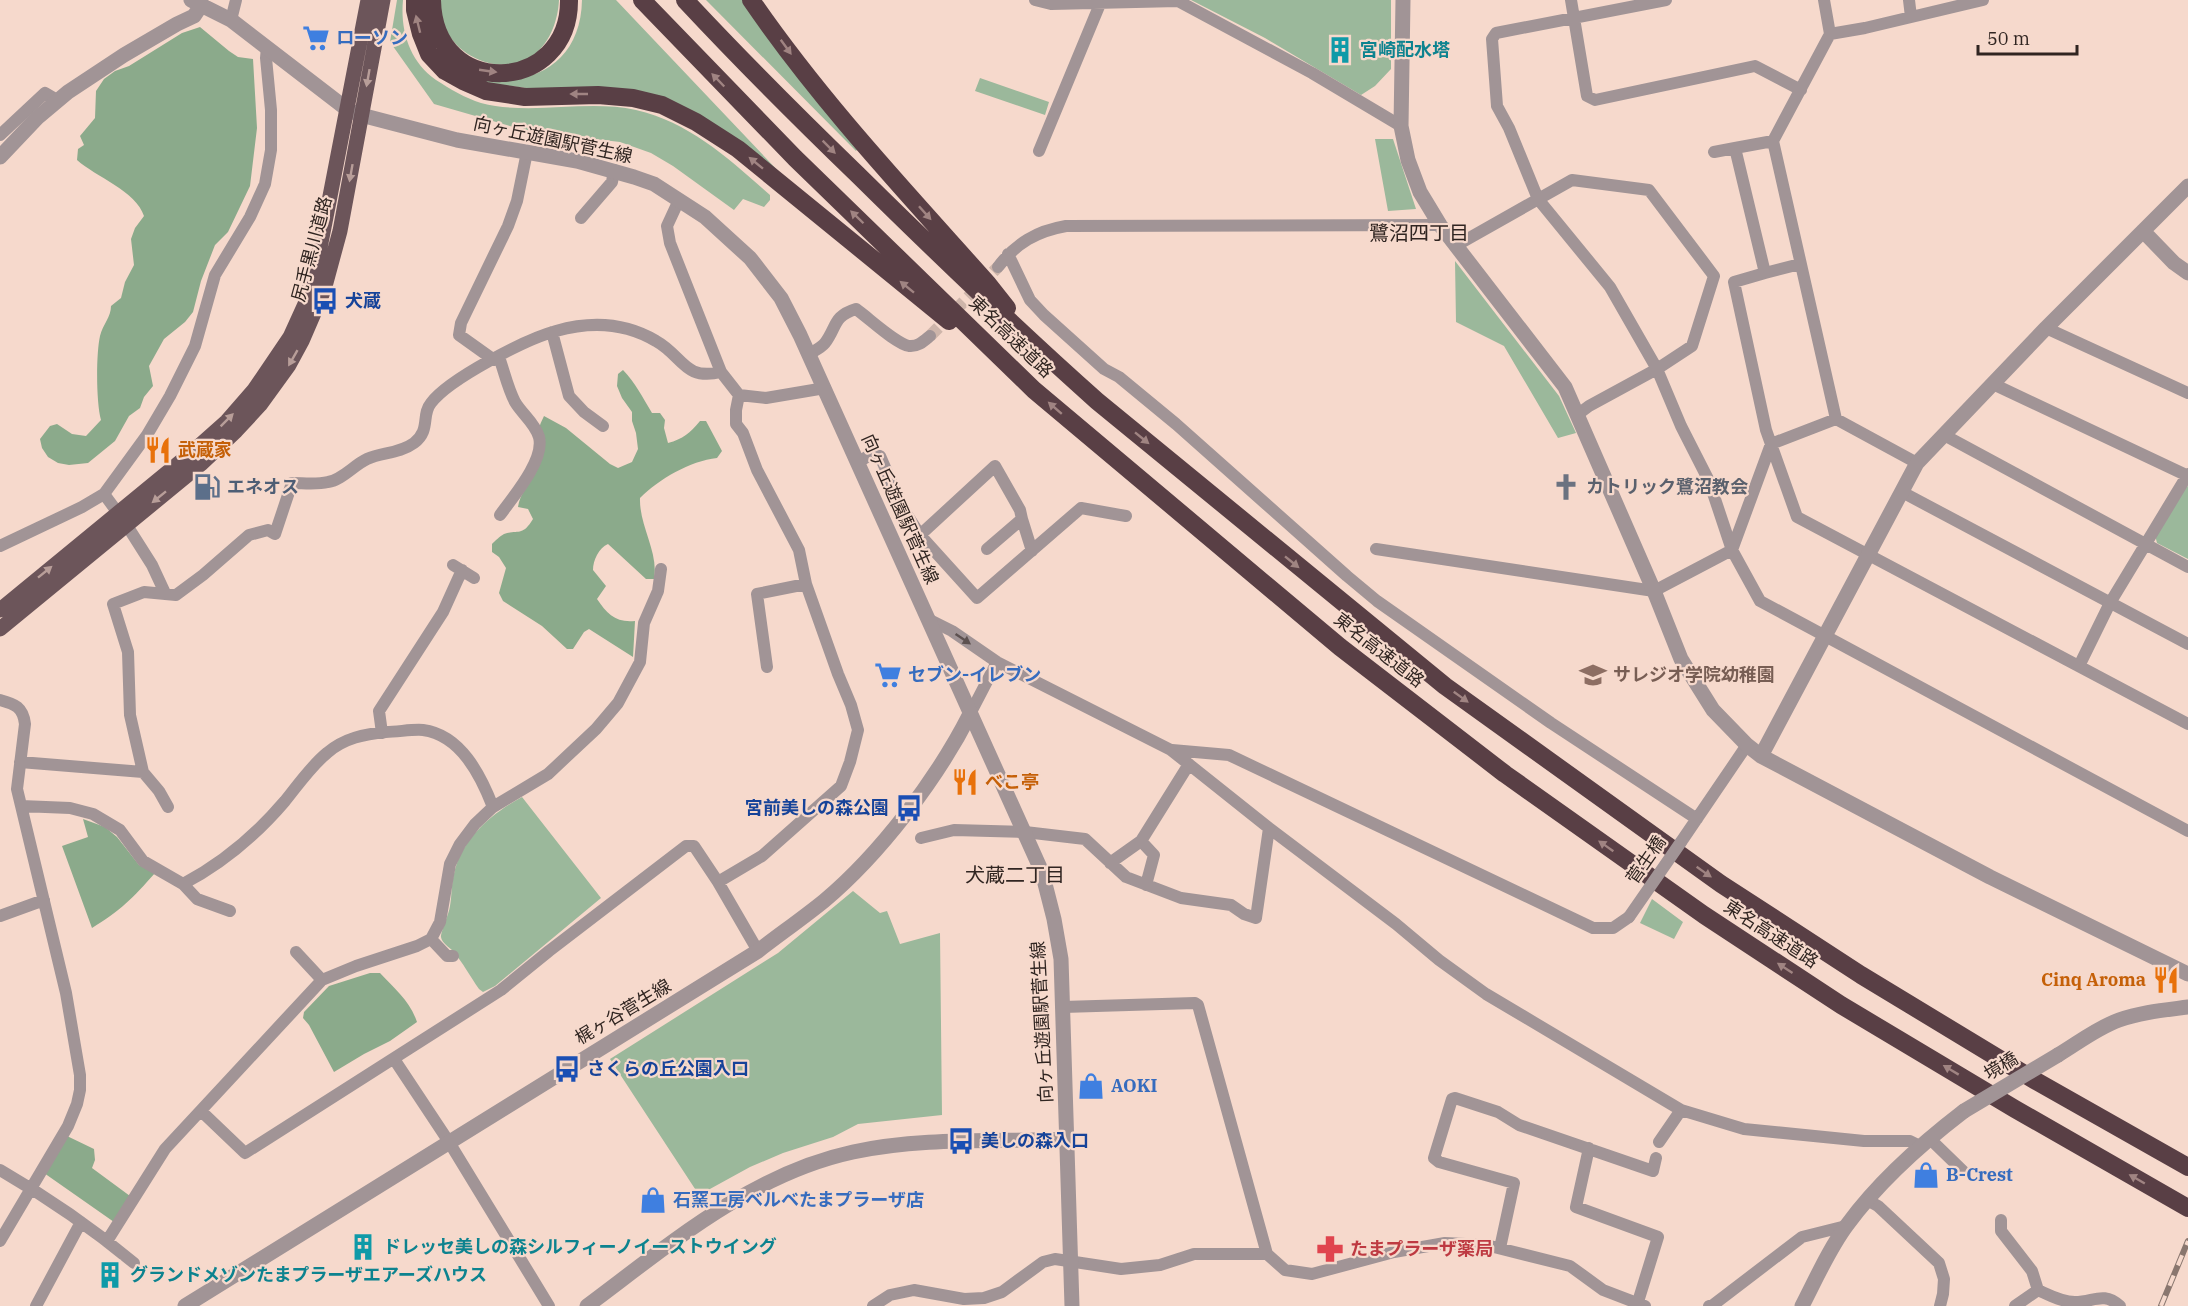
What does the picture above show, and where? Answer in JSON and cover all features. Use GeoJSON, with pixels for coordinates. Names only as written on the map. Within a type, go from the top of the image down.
{"type":"FeatureCollection","features":[{"type":"Feature","properties":{"kind":"highway"},"geometry":{"type":"LineString","coordinates":[[415,0],[421,34],[429,54],[445,71],[486,92],[525,97],[598,94],[633,98],[662,105],[696,122],[738,148],[1034,390]]}},
{"type":"Feature","properties":{"kind":"highway"},"geometry":{"type":"LineString","coordinates":[[432,0],[432,13],[437,33],[447,50],[463,64],[483,72],[507,73],[529,68],[556,45],[565,27],[569,0]]}},
{"type":"Feature","properties":{"kind":"highway","name":"東名高速道路"},"geometry":{"type":"LineString","coordinates":[[642,0],[795,158],[1034,390],[1340,647],[1505,774],[1694,908],[1841,1005],[2015,1109],[2188,1208]]}},
{"type":"Feature","properties":{"kind":"highway","name":"東名高速道路"},"geometry":{"type":"LineString","coordinates":[[685,0],[754,73],[922,239],[1042,353],[1096,401],[1444,686],[1721,884],[1871,981],[2036,1081],[2188,1167]]}},
{"type":"Feature","properties":{"kind":"highway"},"geometry":{"type":"LineString","coordinates":[[751,0],[838,113],[988,284],[1042,353]]}},
{"type":"Feature","properties":{"kind":"main road","name":"尻手黒川道路"},"geometry":{"type":"LineString","coordinates":[[355,112],[368,0]]}},
{"type":"Feature","properties":{"kind":"main road","name":"尻手黒川道路"},"geometry":{"type":"LineString","coordinates":[[0,629],[227,420],[255,390],[290,338],[305,304],[383,0]]}},
{"type":"Feature","properties":{"kind":"main road","name":"尻手黒川道路"},"geometry":{"type":"LineString","coordinates":[[0,610],[122,518]]}},
{"type":"Feature","properties":{"kind":"street"},"geometry":{"type":"LineString","coordinates":[[231,20],[236,0]]}},
{"type":"Feature","properties":{"kind":"street"},"geometry":{"type":"LineString","coordinates":[[1035,0],[1051,4],[1178,2],[1312,73],[1401,126]]}},
{"type":"Feature","properties":{"kind":"street"},"geometry":{"type":"LineString","coordinates":[[1402,0],[1401,126],[1408,160],[1420,192],[1440,225],[1564,387],[1654,591],[1681,659],[1713,710],[1761,756],[1990,877],[2188,974]]}},
{"type":"Feature","properties":{"kind":"street"},"geometry":{"type":"LineString","coordinates":[[1571,0],[1587,96],[1595,100],[1755,66],[1801,90]]}},
{"type":"Feature","properties":{"kind":"street"},"geometry":{"type":"LineString","coordinates":[[1666,0],[1496,33],[1492,39],[1497,106],[1538,199],[1610,287],[1658,369],[1681,426],[1709,481],[1732,550],[1760,601],[2188,831]]}},
{"type":"Feature","properties":{"kind":"street"},"geometry":{"type":"LineString","coordinates":[[1824,0],[1830,34],[1773,141],[1836,419],[1917,464]]}},
{"type":"Feature","properties":{"kind":"street"},"geometry":{"type":"LineString","coordinates":[[1909,0],[1911,17]]}},
{"type":"Feature","properties":{"kind":"street"},"geometry":{"type":"LineString","coordinates":[[1830,34],[1983,0]]}},
{"type":"Feature","properties":{"kind":"street"},"geometry":{"type":"LineString","coordinates":[[0,157],[57,100],[124,55],[195,16],[197,2],[231,20],[355,112]]}},
{"type":"Feature","properties":{"kind":"street"},"geometry":{"type":"LineString","coordinates":[[1039,151],[1100,4]]}},
{"type":"Feature","properties":{"kind":"street"},"geometry":{"type":"LineString","coordinates":[[0,546],[104,494],[147,435],[170,396],[195,346],[215,275],[250,217],[265,184],[271,150],[267,47]]}},
{"type":"Feature","properties":{"kind":"street"},"geometry":{"type":"LineString","coordinates":[[0,135],[45,93],[57,100]]}},
{"type":"Feature","properties":{"kind":"street","name":"向ヶ丘遊園駅菅生線"},"geometry":{"type":"LineString","coordinates":[[355,112],[457,140],[614,170],[654,184],[705,217],[750,258],[781,298],[825,388],[1042,872],[1061,959],[1072,1306]]}},
{"type":"Feature","properties":{"kind":"street"},"geometry":{"type":"LineString","coordinates":[[1714,152],[1773,141]]}},
{"type":"Feature","properties":{"kind":"street"},"geometry":{"type":"LineString","coordinates":[[1735,148],[1765,273]]}},
{"type":"Feature","properties":{"kind":"street"},"geometry":{"type":"LineString","coordinates":[[500,515],[529,474],[536,456],[539,438],[515,401],[496,358],[459,335],[461,323],[508,226],[517,201],[527,152]]}},
{"type":"Feature","properties":{"kind":"street"},"geometry":{"type":"LineString","coordinates":[[581,218],[612,182],[614,170]]}},
{"type":"Feature","properties":{"kind":"street"},"geometry":{"type":"LineString","coordinates":[[1457,245],[1572,180],[1649,190],[1714,276],[1692,346],[1658,369],[1589,406],[1577,415]]}},
{"type":"Feature","properties":{"kind":"street"},"geometry":{"type":"LineString","coordinates":[[1761,756],[1917,464],[2046,328],[2188,186]]}},
{"type":"Feature","properties":{"kind":"street"},"geometry":{"type":"LineString","coordinates":[[679,200],[667,225],[670,243],[721,372],[739,395],[766,398],[825,388]]}},
{"type":"Feature","properties":{"kind":"street"},"geometry":{"type":"LineString","coordinates":[[998,267],[1008,254],[1031,237],[1046,230],[1066,226],[1440,225]]}},
{"type":"Feature","properties":{"kind":"street"},"geometry":{"type":"LineString","coordinates":[[2143,231],[2188,273]]}},
{"type":"Feature","properties":{"kind":"street"},"geometry":{"type":"LineString","coordinates":[[1008,254],[1030,300],[1044,315],[1104,369],[1119,377],[1176,424],[1243,486],[1377,602],[1696,822]]}},
{"type":"Feature","properties":{"kind":"street"},"geometry":{"type":"LineString","coordinates":[[1800,264],[1734,282],[1760,410],[1797,517],[2188,724]]}},
{"type":"Feature","properties":{"kind":"street"},"geometry":{"type":"LineString","coordinates":[[808,354],[824,345],[837,320],[845,312],[856,309],[894,339],[910,346],[922,343],[930,336]]}},
{"type":"Feature","properties":{"kind":"street"},"geometry":{"type":"LineString","coordinates":[[168,807],[159,791],[143,772],[130,715],[128,652],[113,604],[144,592],[176,595],[249,535],[268,530],[275,534],[291,483],[330,482],[368,459],[398,452],[415,442],[426,427],[426,412],[430,404],[454,382],[496,358],[552,332],[578,325],[603,323],[627,328],[657,342],[691,371],[706,376],[721,372]]}},
{"type":"Feature","properties":{"kind":"street"},"geometry":{"type":"LineString","coordinates":[[2046,328],[2188,393]]}},
{"type":"Feature","properties":{"kind":"street"},"geometry":{"type":"LineString","coordinates":[[552,332],[569,396],[584,412],[603,426]]}},
{"type":"Feature","properties":{"kind":"street"},"geometry":{"type":"LineString","coordinates":[[1993,384],[2188,475],[2110,603],[2079,666]]}},
{"type":"Feature","properties":{"kind":"street"},"geometry":{"type":"LineString","coordinates":[[718,882],[762,856],[841,786],[858,730],[806,584],[799,550],[757,470],[743,433],[736,424],[739,395]]}},
{"type":"Feature","properties":{"kind":"street"},"geometry":{"type":"LineString","coordinates":[[1376,549],[1654,591],[1732,550],[1771,444],[1836,419]]}},
{"type":"Feature","properties":{"kind":"street"},"geometry":{"type":"LineString","coordinates":[[1944,435],[2188,567]]}},
{"type":"Feature","properties":{"kind":"street"},"geometry":{"type":"LineString","coordinates":[[858,462],[872,454],[880,456],[902,507],[920,535],[977,598],[1081,508],[1126,516]]}},
{"type":"Feature","properties":{"kind":"street"},"geometry":{"type":"LineString","coordinates":[[920,535],[995,466],[1020,510],[1032,551]]}},
{"type":"Feature","properties":{"kind":"street"},"geometry":{"type":"LineString","coordinates":[[1902,492],[2188,644]]}},
{"type":"Feature","properties":{"kind":"street"},"geometry":{"type":"LineString","coordinates":[[104,494],[152,565],[165,593]]}},
{"type":"Feature","properties":{"kind":"street"},"geometry":{"type":"LineString","coordinates":[[987,549],[1022,519]]}},
{"type":"Feature","properties":{"kind":"street"},"geometry":{"type":"LineString","coordinates":[[382,732],[379,711],[443,612],[457,568],[474,578]]}},
{"type":"Feature","properties":{"kind":"street"},"geometry":{"type":"LineString","coordinates":[[107,1240],[165,1149],[322,980],[431,939],[440,922],[450,864],[475,825],[493,807],[548,774],[596,729],[618,704],[640,662],[644,623],[658,591],[662,569]]}},
{"type":"Feature","properties":{"kind":"street"},"geometry":{"type":"LineString","coordinates":[[767,667],[758,594],[806,584]]}},
{"type":"Feature","properties":{"kind":"street"},"geometry":{"type":"LineString","coordinates":[[928,619],[952,631],[997,662],[1172,750],[1269,828],[1486,994],[1681,1110],[1744,1129],[1864,1141],[1925,1142],[1963,1171]]}},
{"type":"Feature","properties":{"kind":"street","name":"梶ヶ谷菅生線"},"geometry":{"type":"LineString","coordinates":[[185,1306],[758,951],[825,900],[870,857],[909,808],[957,740],[997,662]]}},
{"type":"Feature","properties":{"kind":"street"},"geometry":{"type":"LineString","coordinates":[[0,700],[15,704],[24,714],[25,724],[17,789],[66,993],[80,1075],[77,1104],[68,1126],[0,1241]]}},
{"type":"Feature","properties":{"kind":"street"},"geometry":{"type":"LineString","coordinates":[[183,884],[224,860],[247,840],[327,753],[346,740],[369,734],[423,730],[444,738],[465,754],[485,785],[493,807]]}},
{"type":"Feature","properties":{"kind":"street","name":"菅生橋"},"geometry":{"type":"LineString","coordinates":[[1172,750],[1229,755],[1593,928],[1613,928],[1629,916],[1747,745]]}},
{"type":"Feature","properties":{"kind":"street"},"geometry":{"type":"LineString","coordinates":[[21,762],[143,772]]}},
{"type":"Feature","properties":{"kind":"street"},"geometry":{"type":"LineString","coordinates":[[1110,863],[1141,842],[1189,764]]}},
{"type":"Feature","properties":{"kind":"street"},"geometry":{"type":"LineString","coordinates":[[21,806],[70,808],[93,814],[120,830],[143,861],[183,884],[196,899],[231,911]]}},
{"type":"Feature","properties":{"kind":"street"},"geometry":{"type":"LineString","coordinates":[[921,838],[954,830],[1025,832],[1085,839],[1126,877],[1181,898],[1231,905],[1244,914],[1256,918],[1269,828]]}},
{"type":"Feature","properties":{"kind":"street"},"geometry":{"type":"LineString","coordinates":[[1141,842],[1154,855],[1146,885]]}},
{"type":"Feature","properties":{"kind":"street"},"geometry":{"type":"LineString","coordinates":[[201,1111],[244,1153],[501,990],[686,846],[694,846],[758,951]]}},
{"type":"Feature","properties":{"kind":"street"},"geometry":{"type":"LineString","coordinates":[[0,916],[44,900]]}},
{"type":"Feature","properties":{"kind":"street"},"geometry":{"type":"LineString","coordinates":[[431,939],[447,956],[453,956]]}},
{"type":"Feature","properties":{"kind":"street"},"geometry":{"type":"LineString","coordinates":[[296,952],[322,980]]}},
{"type":"Feature","properties":{"kind":"street"},"geometry":{"type":"LineString","coordinates":[[1063,1007],[1195,1003],[1198,1005],[1268,1254],[1286,1270],[1311,1274],[1394,1252],[1445,1243],[1486,1245],[1570,1266],[1603,1290],[1641,1305],[1658,1237],[1576,1207],[1589,1148]]}},
{"type":"Feature","properties":{"kind":"street","name":"境橋"},"geometry":{"type":"LineString","coordinates":[[1802,1306],[1845,1226],[1867,1200],[1925,1142],[1964,1112],[2090,1035],[2121,1019],[2153,1011],[2188,1007]]}},
{"type":"Feature","properties":{"kind":"street"},"geometry":{"type":"LineString","coordinates":[[394,1059],[449,1142],[549,1306]]}},
{"type":"Feature","properties":{"kind":"street"},"geometry":{"type":"LineString","coordinates":[[1500,1248],[1514,1183],[1439,1162],[1434,1158],[1452,1099],[1498,1112],[1519,1125],[1653,1171],[1656,1158]]}},
{"type":"Feature","properties":{"kind":"street"},"geometry":{"type":"LineString","coordinates":[[1659,1142],[1681,1110]]}},
{"type":"Feature","properties":{"kind":"street"},"geometry":{"type":"LineString","coordinates":[[587,1306],[681,1236],[743,1196],[778,1178],[814,1164],[852,1152],[899,1145],[1067,1139]]}},
{"type":"Feature","properties":{"kind":"street"},"geometry":{"type":"LineString","coordinates":[[0,1170],[30,1187],[107,1240],[134,1263]]}},
{"type":"Feature","properties":{"kind":"street"},"geometry":{"type":"LineString","coordinates":[[1867,1200],[1878,1206],[1939,1263],[1944,1279],[1940,1306]]}},
{"type":"Feature","properties":{"kind":"street"},"geometry":{"type":"LineString","coordinates":[[2001,1220],[2001,1231],[2032,1272],[2038,1290]]}},
{"type":"Feature","properties":{"kind":"street"},"geometry":{"type":"LineString","coordinates":[[36,1306],[81,1222]]}},
{"type":"Feature","properties":{"kind":"street"},"geometry":{"type":"LineString","coordinates":[[1709,1306],[1802,1237],[1845,1226]]}},
{"type":"Feature","properties":{"kind":"street"},"geometry":{"type":"LineString","coordinates":[[873,1306],[890,1295],[915,1290],[964,1299],[984,1298],[1002,1292],[1043,1262],[1055,1259],[1121,1269],[1160,1265],[1194,1254],[1268,1254]]}},
{"type":"Feature","properties":{"kind":"street"},"geometry":{"type":"LineString","coordinates":[[2015,1306],[2038,1290]]}},
{"type":"Feature","properties":{"kind":"street"},"geometry":{"type":"LineString","coordinates":[[2038,1290],[2076,1302],[2103,1297],[2120,1306]]}},
{"type":"Feature","properties":{"kind":"green space"},"geometry":{"type":"Polygon","coordinates":[[[397,0],[403,0],[405,34],[419,64],[436,80],[469,99],[500,107],[617,107],[656,116],[692,133],[708,144],[770,195],[770,200],[764,207],[743,199],[734,210],[673,166],[651,153],[620,142],[527,131],[434,104],[390,42],[397,0]]]}},
{"type":"Feature","properties":{"kind":"green space"},"geometry":{"type":"Polygon","coordinates":[[[440,0],[559,0],[555,22],[541,49],[523,61],[496,64],[469,55],[449,36],[443,23],[440,0]]]}},
{"type":"Feature","properties":{"kind":"green space"},"geometry":{"type":"Polygon","coordinates":[[[582,0],[616,0],[780,173],[678,107],[485,83],[487,79],[507,80],[524,77],[541,72],[554,63],[566,52],[574,37],[580,20],[582,0]]]}},
{"type":"Feature","properties":{"kind":"green space"},"geometry":{"type":"Polygon","coordinates":[[[706,0],[744,0],[858,148],[856,151],[706,0]]]}},
{"type":"Feature","properties":{"kind":"green space"},"geometry":{"type":"Polygon","coordinates":[[[1191,0],[1391,0],[1391,69],[1375,86],[1361,95],[1265,38],[1191,0]]]}},
{"type":"Feature","properties":{"kind":"green space"},"geometry":{"type":"Polygon","coordinates":[[[200,27],[238,57],[253,59],[257,128],[250,186],[228,232],[215,245],[201,281],[193,312],[185,322],[164,339],[149,366],[153,386],[144,397],[140,408],[129,416],[115,441],[88,463],[69,465],[58,463],[48,457],[42,448],[40,439],[50,426],[57,424],[72,434],[86,436],[101,420],[97,378],[100,336],[110,314],[111,306],[121,298],[125,282],[134,265],[131,239],[135,228],[144,216],[133,199],[77,160],[78,149],[84,145],[80,136],[95,118],[96,91],[104,79],[182,33],[200,27]]]}},
{"type":"Feature","properties":{"kind":"green space"},"geometry":{"type":"Polygon","coordinates":[[[980,78],[1049,102],[1045,115],[975,91],[980,78]]]}},
{"type":"Feature","properties":{"kind":"green space"},"geometry":{"type":"Polygon","coordinates":[[[1375,139],[1393,139],[1416,209],[1388,211],[1375,139]]]}},
{"type":"Feature","properties":{"kind":"green space"},"geometry":{"type":"Polygon","coordinates":[[[1455,261],[1559,396],[1576,433],[1558,438],[1504,346],[1456,322],[1455,261]]]}},
{"type":"Feature","properties":{"kind":"green space"},"geometry":{"type":"Polygon","coordinates":[[[623,370],[652,413],[660,413],[665,420],[664,428],[668,443],[686,435],[700,421],[706,421],[722,451],[717,458],[696,463],[676,472],[656,484],[640,498],[642,519],[654,559],[654,579],[646,579],[608,544],[599,551],[595,558],[593,570],[606,586],[597,599],[604,609],[617,619],[635,621],[633,657],[589,629],[584,632],[573,649],[567,649],[542,626],[503,601],[499,593],[506,568],[499,557],[492,552],[492,544],[499,537],[523,530],[533,519],[528,509],[518,507],[531,477],[537,438],[544,416],[566,428],[610,464],[618,468],[632,462],[638,449],[632,412],[617,386],[618,374],[623,370]]]}},
{"type":"Feature","properties":{"kind":"green space"},"geometry":{"type":"Polygon","coordinates":[[[2188,486],[2188,559],[2157,543],[2155,535],[2183,489],[2188,486]]]}},
{"type":"Feature","properties":{"kind":"green space"},"geometry":{"type":"Polygon","coordinates":[[[522,797],[601,898],[495,986],[483,992],[443,941],[441,934],[451,902],[454,874],[463,849],[489,819],[522,797]]]}},
{"type":"Feature","properties":{"kind":"green space"},"geometry":{"type":"Polygon","coordinates":[[[83,819],[105,827],[117,837],[139,865],[155,873],[126,904],[92,928],[62,846],[88,837],[83,819]]]}},
{"type":"Feature","properties":{"kind":"green space"},"geometry":{"type":"Polygon","coordinates":[[[853,891],[880,913],[887,911],[900,944],[940,933],[942,1115],[858,1124],[833,1137],[783,1153],[750,1167],[699,1195],[610,1059],[778,953],[853,891]]]}},
{"type":"Feature","properties":{"kind":"green space"},"geometry":{"type":"Polygon","coordinates":[[[1652,899],[1683,922],[1674,939],[1640,923],[1652,899]]]}},
{"type":"Feature","properties":{"kind":"green space"},"geometry":{"type":"Polygon","coordinates":[[[370,973],[380,973],[406,1001],[417,1022],[390,1041],[334,1072],[303,1018],[304,1012],[329,986],[370,973]]]}},
{"type":"Feature","properties":{"kind":"green space"},"geometry":{"type":"Polygon","coordinates":[[[67,1136],[94,1149],[95,1160],[92,1168],[130,1196],[114,1222],[44,1173],[67,1136]]]}},
{"type":"Feature","properties":{"kind":"tunnel"},"geometry":{"type":"LineString","coordinates":[[930,336],[998,267]]}},
{"type":"Feature","properties":{"kind":"railway"},"geometry":{"type":"LineString","coordinates":[[2161,1306],[2188,1241]]}},
{"type":"Feature","properties":{"kind":"place","name":"ローソン"},"geometry":{"type":"Point","coordinates":[316,38]}},
{"type":"Feature","properties":{"kind":"place","name":"宮崎配水塔"},"geometry":{"type":"Point","coordinates":[1340,50]}},
{"type":"Feature","properties":{"kind":"place","name":"犬蔵"},"geometry":{"type":"Point","coordinates":[325,301]}},
{"type":"Feature","properties":{"kind":"place","name":"武蔵家"},"geometry":{"type":"Point","coordinates":[158,450]}},
{"type":"Feature","properties":{"kind":"place","name":"エネオス"},"geometry":{"type":"Point","coordinates":[207,487]}},
{"type":"Feature","properties":{"kind":"place","name":"カトリック鷺沼教会"},"geometry":{"type":"Point","coordinates":[1566,487]}},
{"type":"Feature","properties":{"kind":"place","name":"セブン-イレブン"},"geometry":{"type":"Point","coordinates":[888,675]}},
{"type":"Feature","properties":{"kind":"place","name":"サレジオ学院幼稚園"},"geometry":{"type":"Point","coordinates":[1593,675]}},
{"type":"Feature","properties":{"kind":"place","name":"べこ亭"},"geometry":{"type":"Point","coordinates":[965,782]}},
{"type":"Feature","properties":{"kind":"place","name":"宮前美しの森公園"},"geometry":{"type":"Point","coordinates":[909,808]}},
{"type":"Feature","properties":{"kind":"place","name":"Cinq Aroma"},"geometry":{"type":"Point","coordinates":[2166,980]}},
{"type":"Feature","properties":{"kind":"place","name":"さくらの丘公園入口"},"geometry":{"type":"Point","coordinates":[567,1069]}},
{"type":"Feature","properties":{"kind":"place","name":"AOKI"},"geometry":{"type":"Point","coordinates":[1091,1086]}},
{"type":"Feature","properties":{"kind":"place","name":"美しの森入口"},"geometry":{"type":"Point","coordinates":[961,1141]}},
{"type":"Feature","properties":{"kind":"place","name":"B-Crest"},"geometry":{"type":"Point","coordinates":[1926,1175]}},
{"type":"Feature","properties":{"kind":"place","name":"石窯工房ベルベたまプラーザ店"},"geometry":{"type":"Point","coordinates":[653,1200]}},
{"type":"Feature","properties":{"kind":"place","name":"ドレッセ美しの森シルフィーノイーストウイング"},"geometry":{"type":"Point","coordinates":[363,1247]}},
{"type":"Feature","properties":{"kind":"place","name":"たまプラーザ薬局"},"geometry":{"type":"Point","coordinates":[1330,1249]}},
{"type":"Feature","properties":{"kind":"place","name":"グランドメゾンたまプラーザエアーズハウス"},"geometry":{"type":"Point","coordinates":[110,1275]}},
{"type":"Feature","properties":{"kind":"district","name":"鷺沼四丁目"},"geometry":{"type":"Point","coordinates":[1419,233]}},
{"type":"Feature","properties":{"kind":"district","name":"犬蔵二丁目"},"geometry":{"type":"Point","coordinates":[1015,875]}}]}
